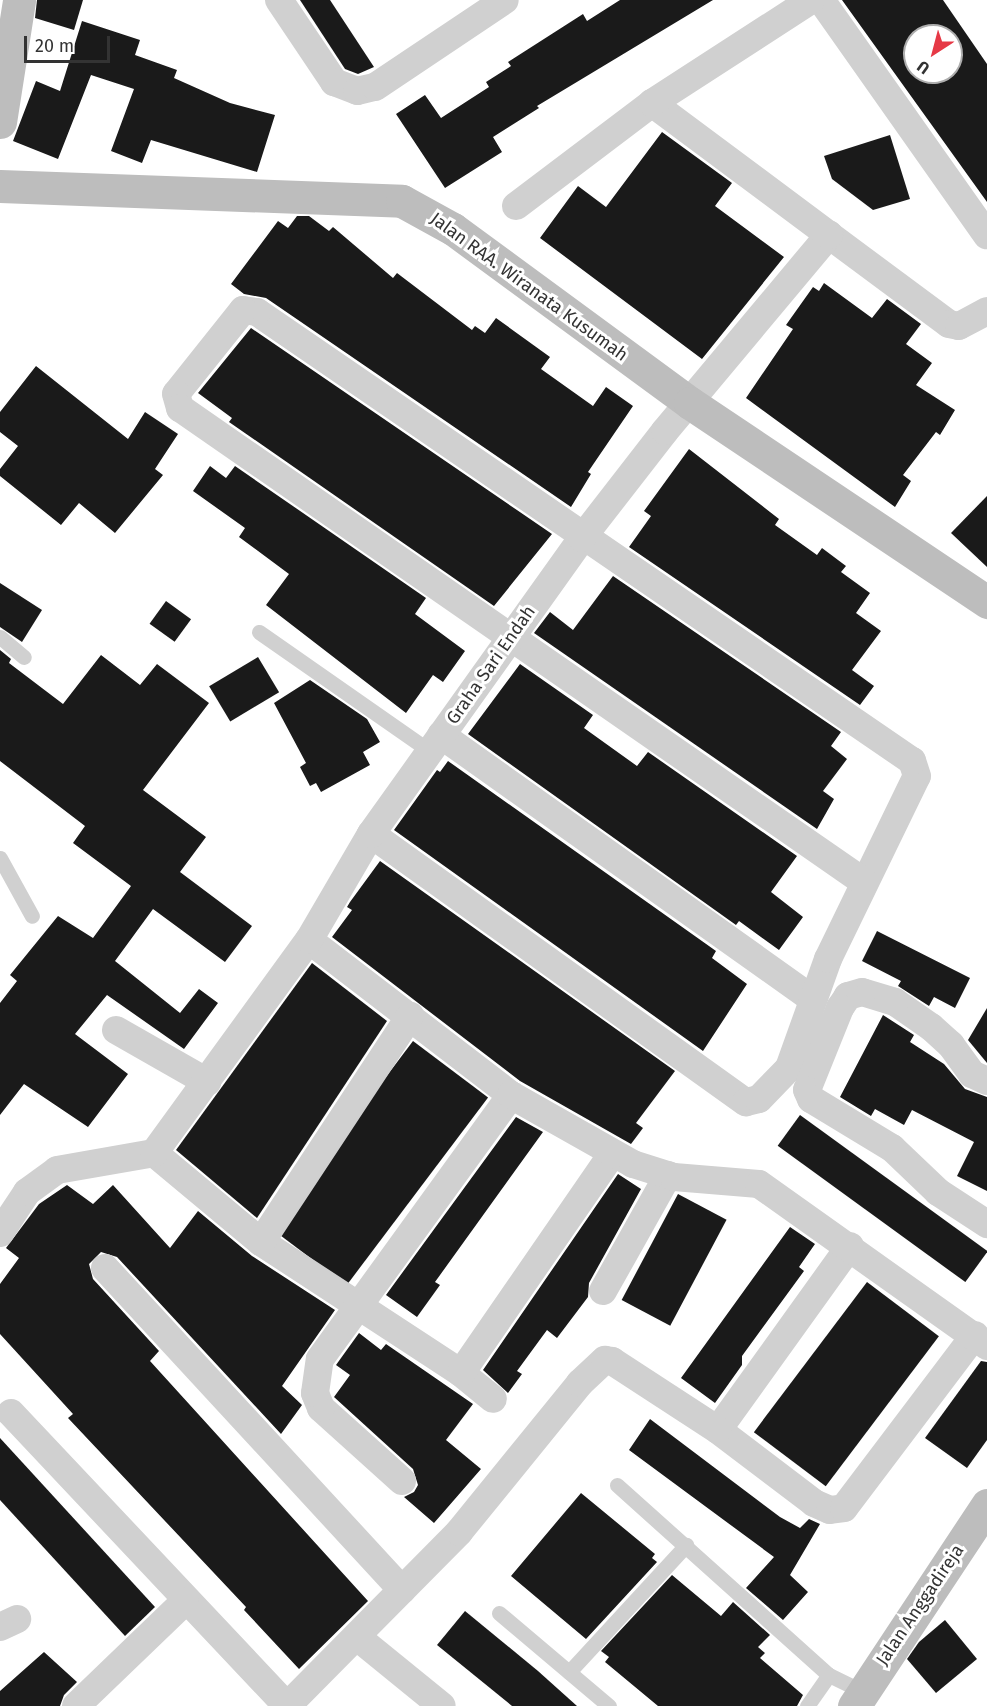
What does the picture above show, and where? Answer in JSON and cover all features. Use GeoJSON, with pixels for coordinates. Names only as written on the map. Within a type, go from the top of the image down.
{"type":"FeatureCollection","features":[{"type":"Feature","properties":{"kind":"main road"},"geometry":{"type":"LineString","coordinates":[[0,122],[18,0]]}},
{"type":"Feature","properties":{"kind":"main road","name":"Jalan RAA. Wiranata Kusumah"},"geometry":{"type":"LineString","coordinates":[[0,186],[402,201],[453,229],[690,403],[947,573],[987,602]]}},
{"type":"Feature","properties":{"kind":"main road","name":"Jalan Anggadireja"},"geometry":{"type":"LineString","coordinates":[[858,1699],[987,1505]]}},
{"type":"Feature","properties":{"kind":"street"},"geometry":{"type":"LineString","coordinates":[[279,0],[334,82],[357,91],[375,87],[505,0]]}},
{"type":"Feature","properties":{"kind":"street"},"geometry":{"type":"LineString","coordinates":[[516,206],[652,103],[811,0]]}},
{"type":"Feature","properties":{"kind":"street"},"geometry":{"type":"LineString","coordinates":[[821,0],[987,235]]}},
{"type":"Feature","properties":{"kind":"street"},"geometry":{"type":"LineString","coordinates":[[652,103],[949,324],[959,326],[987,311]]}},
{"type":"Feature","properties":{"kind":"street","name":"Graha Sari Endah"},"geometry":{"type":"LineString","coordinates":[[154,1153],[309,940],[371,834],[582,538],[829,235]]}},
{"type":"Feature","properties":{"kind":"street"},"geometry":{"type":"LineString","coordinates":[[371,834],[746,1102],[759,1100],[789,1068],[812,999],[864,882],[907,802],[917,776],[912,761],[582,538],[250,309],[243,310],[176,394],[180,408],[509,639],[864,882]]}},
{"type":"Feature","properties":{"kind":"street"},"geometry":{"type":"LineString","coordinates":[[436,744],[812,999]]}},
{"type":"Feature","properties":{"kind":"street"},"geometry":{"type":"LineString","coordinates":[[11,1413],[185,1601],[287,1706],[459,1532],[580,1383],[605,1360],[718,1430],[814,1503],[830,1510],[844,1508],[981,1341],[850,1246],[759,1184],[730,1179],[668,1175],[612,1154],[511,1095],[309,940]]}},
{"type":"Feature","properties":{"kind":"street"},"geometry":{"type":"LineString","coordinates":[[987,1081],[963,1065],[951,1045],[931,1027],[895,1002],[862,992],[848,996],[840,1008],[807,1090],[811,1099],[892,1148],[938,1192],[987,1224]]}},
{"type":"Feature","properties":{"kind":"street"},"geometry":{"type":"LineString","coordinates":[[261,1242],[410,1016]]}},
{"type":"Feature","properties":{"kind":"street"},"geometry":{"type":"LineString","coordinates":[[116,1030],[207,1082]]}},
{"type":"Feature","properties":{"kind":"street"},"geometry":{"type":"LineString","coordinates":[[402,1481],[321,1408],[315,1393],[320,1359],[511,1095]]}},
{"type":"Feature","properties":{"kind":"street"},"geometry":{"type":"LineString","coordinates":[[0,1233],[27,1191],[57,1170],[154,1153],[261,1242],[461,1373],[493,1399]]}},
{"type":"Feature","properties":{"kind":"street"},"geometry":{"type":"LineString","coordinates":[[461,1373],[612,1154]]}},
{"type":"Feature","properties":{"kind":"street"},"geometry":{"type":"LineString","coordinates":[[603,1291],[668,1175]]}},
{"type":"Feature","properties":{"kind":"street"},"geometry":{"type":"LineString","coordinates":[[718,1430],[850,1246]]}},
{"type":"Feature","properties":{"kind":"street"},"geometry":{"type":"LineString","coordinates":[[105,1268],[402,1590]]}},
{"type":"Feature","properties":{"kind":"street"},"geometry":{"type":"LineString","coordinates":[[76,1706],[185,1601]]}},
{"type":"Feature","properties":{"kind":"street"},"geometry":{"type":"LineString","coordinates":[[357,1637],[403,1677],[442,1706]]}},
{"type":"Feature","properties":{"kind":"lane"},"geometry":{"type":"LineString","coordinates":[[259,632],[436,744]]}},
{"type":"Feature","properties":{"kind":"lane"},"geometry":{"type":"LineString","coordinates":[[0,638],[24,657]]}},
{"type":"Feature","properties":{"kind":"lane"},"geometry":{"type":"LineString","coordinates":[[0,858],[32,916]]}},
{"type":"Feature","properties":{"kind":"lane"},"geometry":{"type":"LineString","coordinates":[[616,1485],[858,1699]]}},
{"type":"Feature","properties":{"kind":"lane"},"geometry":{"type":"LineString","coordinates":[[569,1672],[686,1545]]}},
{"type":"Feature","properties":{"kind":"lane"},"geometry":{"type":"LineString","coordinates":[[499,1613],[609,1706]]}},
{"type":"Feature","properties":{"kind":"lane"},"geometry":{"type":"LineString","coordinates":[[807,1706],[829,1675]]}},
{"type":"Feature","properties":{"kind":"building"},"geometry":{"type":"Polygon","coordinates":[[[37,0],[83,0],[74,30],[35,18],[37,0]]]}},
{"type":"Feature","properties":{"kind":"building"},"geometry":{"type":"Polygon","coordinates":[[[300,0],[330,0],[374,67],[358,74],[345,69],[300,0]]]}},
{"type":"Feature","properties":{"kind":"building"},"geometry":{"type":"Polygon","coordinates":[[[620,0],[713,0],[537,106],[539,108],[493,137],[502,152],[445,188],[396,114],[425,95],[441,118],[489,87],[486,82],[511,66],[508,62],[583,14],[587,21],[620,0]]]}},
{"type":"Feature","properties":{"kind":"building"},"geometry":{"type":"Polygon","coordinates":[[[842,0],[943,0],[960,24],[903,24],[903,84],[963,84],[963,29],[987,64],[987,202],[842,0]]]}},
{"type":"Feature","properties":{"kind":"building"},"geometry":{"type":"Polygon","coordinates":[[[82,21],[140,40],[135,55],[177,70],[174,78],[230,103],[275,115],[257,172],[151,140],[142,163],[111,151],[134,89],[91,75],[58,159],[13,141],[36,81],[60,91],[82,21]]]}},
{"type":"Feature","properties":{"kind":"building"},"geometry":{"type":"Polygon","coordinates":[[[662,132],[732,183],[715,206],[784,257],[702,359],[540,238],[578,186],[606,207],[662,132]]]}},
{"type":"Feature","properties":{"kind":"building"},"geometry":{"type":"Polygon","coordinates":[[[890,135],[910,199],[873,210],[832,179],[824,156],[890,135]]]}},
{"type":"Feature","properties":{"kind":"building"},"geometry":{"type":"Polygon","coordinates":[[[297,216],[309,216],[329,231],[333,227],[393,278],[397,273],[472,330],[475,326],[485,333],[496,318],[550,357],[541,369],[593,406],[606,387],[633,406],[588,472],[591,474],[571,507],[266,298],[244,294],[231,284],[278,221],[288,228],[297,216]]]}},
{"type":"Feature","properties":{"kind":"building"},"geometry":{"type":"Polygon","coordinates":[[[824,283],[872,318],[887,299],[921,324],[906,344],[932,363],[916,385],[955,410],[940,435],[936,432],[903,475],[911,481],[895,507],[746,398],[793,329],[786,325],[813,287],[819,291],[824,283]]]}},
{"type":"Feature","properties":{"kind":"building"},"geometry":{"type":"Polygon","coordinates":[[[251,328],[552,534],[494,606],[229,422],[232,418],[198,393],[251,328]]]}},
{"type":"Feature","properties":{"kind":"building"},"geometry":{"type":"Polygon","coordinates":[[[36,366],[128,439],[145,412],[178,434],[155,469],[163,475],[115,533],[79,503],[61,525],[0,476],[0,469],[18,446],[0,432],[0,412],[36,366]]]}},
{"type":"Feature","properties":{"kind":"building"},"geometry":{"type":"Polygon","coordinates":[[[689,449],[779,519],[775,525],[817,555],[822,548],[846,566],[841,572],[870,593],[856,613],[881,631],[852,670],[874,686],[860,705],[629,547],[651,516],[644,511],[689,449]]]}},
{"type":"Feature","properties":{"kind":"building"},"geometry":{"type":"Polygon","coordinates":[[[210,466],[226,478],[235,466],[426,598],[415,614],[465,651],[443,682],[433,675],[406,713],[266,605],[289,574],[239,537],[245,528],[193,491],[210,466]]]}},
{"type":"Feature","properties":{"kind":"building"},"geometry":{"type":"Polygon","coordinates":[[[987,496],[987,567],[951,533],[987,496]]]}},
{"type":"Feature","properties":{"kind":"building"},"geometry":{"type":"Polygon","coordinates":[[[613,576],[841,732],[831,746],[847,759],[823,791],[834,799],[817,829],[534,633],[550,612],[573,630],[613,576]]]}},
{"type":"Feature","properties":{"kind":"building"},"geometry":{"type":"Polygon","coordinates":[[[0,583],[42,610],[22,642],[0,627],[0,583]]]}},
{"type":"Feature","properties":{"kind":"building"},"geometry":{"type":"Polygon","coordinates":[[[166,601],[191,619],[175,642],[150,624],[166,601]]]}},
{"type":"Feature","properties":{"kind":"building"},"geometry":{"type":"Polygon","coordinates":[[[0,650],[11,659],[9,663],[63,704],[101,655],[140,685],[157,664],[209,703],[143,790],[206,837],[180,872],[252,926],[225,962],[153,909],[115,961],[180,1013],[199,989],[218,1003],[184,1049],[107,995],[75,1034],[128,1074],[88,1127],[24,1084],[0,1115],[0,1003],[17,981],[10,975],[58,916],[93,938],[131,886],[73,843],[85,826],[0,761],[0,650]]]}},
{"type":"Feature","properties":{"kind":"building"},"geometry":{"type":"Polygon","coordinates":[[[258,657],[279,692],[230,722],[209,686],[258,657]]]}},
{"type":"Feature","properties":{"kind":"building"},"geometry":{"type":"Polygon","coordinates":[[[520,664],[593,715],[584,728],[637,766],[648,752],[797,856],[771,892],[803,917],[779,950],[739,921],[736,925],[468,734],[520,664]]]}},
{"type":"Feature","properties":{"kind":"building"},"geometry":{"type":"Polygon","coordinates":[[[310,680],[367,719],[380,742],[363,752],[370,765],[321,792],[316,783],[310,786],[300,767],[306,763],[274,703],[310,680]]]}},
{"type":"Feature","properties":{"kind":"building"},"geometry":{"type":"Polygon","coordinates":[[[448,761],[716,951],[712,958],[747,984],[703,1051],[394,830],[437,770],[440,772],[448,761]]]}},
{"type":"Feature","properties":{"kind":"building"},"geometry":{"type":"Polygon","coordinates":[[[380,861],[675,1071],[636,1123],[643,1128],[631,1144],[520,1081],[332,937],[352,910],[347,907],[350,902],[380,861]]]}},
{"type":"Feature","properties":{"kind":"building"},"geometry":{"type":"Polygon","coordinates":[[[877,931],[970,978],[955,1008],[934,997],[929,1006],[898,986],[901,981],[862,961],[877,931]]]}},
{"type":"Feature","properties":{"kind":"building"},"geometry":{"type":"Polygon","coordinates":[[[312,963],[387,1021],[257,1218],[176,1150],[312,963]]]}},
{"type":"Feature","properties":{"kind":"building"},"geometry":{"type":"Polygon","coordinates":[[[987,1008],[987,1063],[968,1040],[987,1008]]]}},
{"type":"Feature","properties":{"kind":"building"},"geometry":{"type":"Polygon","coordinates":[[[883,1015],[914,1035],[910,1042],[944,1064],[965,1089],[987,1097],[987,1191],[957,1176],[974,1142],[912,1110],[904,1125],[875,1109],[871,1116],[840,1097],[883,1015]]]}},
{"type":"Feature","properties":{"kind":"building"},"geometry":{"type":"Polygon","coordinates":[[[413,1041],[488,1098],[347,1285],[272,1229],[413,1041]]]}},
{"type":"Feature","properties":{"kind":"building"},"geometry":{"type":"Polygon","coordinates":[[[800,1115],[987,1251],[965,1282],[778,1146],[800,1115]]]}},
{"type":"Feature","properties":{"kind":"building"},"geometry":{"type":"Polygon","coordinates":[[[516,1117],[543,1132],[435,1282],[440,1285],[417,1317],[386,1295],[516,1117]]]}},
{"type":"Feature","properties":{"kind":"building"},"geometry":{"type":"Polygon","coordinates":[[[618,1174],[641,1189],[589,1283],[588,1297],[557,1338],[547,1330],[517,1371],[522,1374],[508,1393],[483,1370],[618,1174]]]}},
{"type":"Feature","properties":{"kind":"building"},"geometry":{"type":"Polygon","coordinates":[[[67,1185],[93,1204],[113,1185],[170,1248],[198,1211],[252,1256],[335,1310],[282,1386],[302,1405],[281,1434],[117,1257],[101,1252],[89,1264],[93,1279],[159,1351],[150,1361],[368,1601],[299,1669],[244,1610],[246,1607],[68,1418],[73,1414],[0,1334],[0,1284],[19,1258],[6,1248],[39,1204],[67,1185]]]}},
{"type":"Feature","properties":{"kind":"building"},"geometry":{"type":"Polygon","coordinates":[[[678,1194],[727,1220],[670,1326],[622,1300],[678,1194]]]}},
{"type":"Feature","properties":{"kind":"building"},"geometry":{"type":"Polygon","coordinates":[[[790,1227],[815,1244],[799,1267],[804,1271],[742,1356],[742,1365],[715,1403],[681,1378],[790,1227]]]}},
{"type":"Feature","properties":{"kind":"building"},"geometry":{"type":"Polygon","coordinates":[[[867,1282],[939,1336],[826,1486],[754,1432],[867,1282]]]}},
{"type":"Feature","properties":{"kind":"building"},"geometry":{"type":"Polygon","coordinates":[[[359,1333],[381,1350],[386,1344],[473,1404],[446,1440],[481,1469],[434,1523],[404,1497],[414,1492],[418,1485],[413,1469],[334,1397],[350,1375],[336,1365],[359,1333]]]}},
{"type":"Feature","properties":{"kind":"building"},"geometry":{"type":"Polygon","coordinates":[[[981,1361],[987,1362],[987,1440],[967,1468],[925,1438],[981,1361]]]}},
{"type":"Feature","properties":{"kind":"building"},"geometry":{"type":"Polygon","coordinates":[[[650,1419],[780,1517],[800,1528],[809,1519],[820,1524],[790,1575],[808,1592],[783,1620],[746,1588],[774,1557],[629,1450],[650,1419]]]}},
{"type":"Feature","properties":{"kind":"building"},"geometry":{"type":"Polygon","coordinates":[[[0,1438],[155,1607],[125,1636],[0,1500],[0,1438]]]}},
{"type":"Feature","properties":{"kind":"building"},"geometry":{"type":"Polygon","coordinates":[[[581,1493],[655,1554],[652,1558],[657,1562],[586,1639],[511,1576],[581,1493]]]}},
{"type":"Feature","properties":{"kind":"building"},"geometry":{"type":"Polygon","coordinates":[[[672,1575],[721,1616],[733,1602],[770,1635],[758,1647],[765,1653],[760,1658],[803,1695],[797,1706],[658,1706],[605,1662],[609,1657],[601,1651],[672,1575]]]}},
{"type":"Feature","properties":{"kind":"building"},"geometry":{"type":"Polygon","coordinates":[[[465,1611],[577,1706],[512,1706],[437,1645],[465,1611]]]}},
{"type":"Feature","properties":{"kind":"building"},"geometry":{"type":"Polygon","coordinates":[[[945,1620],[977,1659],[936,1693],[907,1659],[919,1642],[945,1620]]]}},
{"type":"Feature","properties":{"kind":"building"},"geometry":{"type":"Polygon","coordinates":[[[44,1652],[77,1682],[64,1695],[60,1706],[0,1706],[0,1691],[44,1652]]]}}]}
